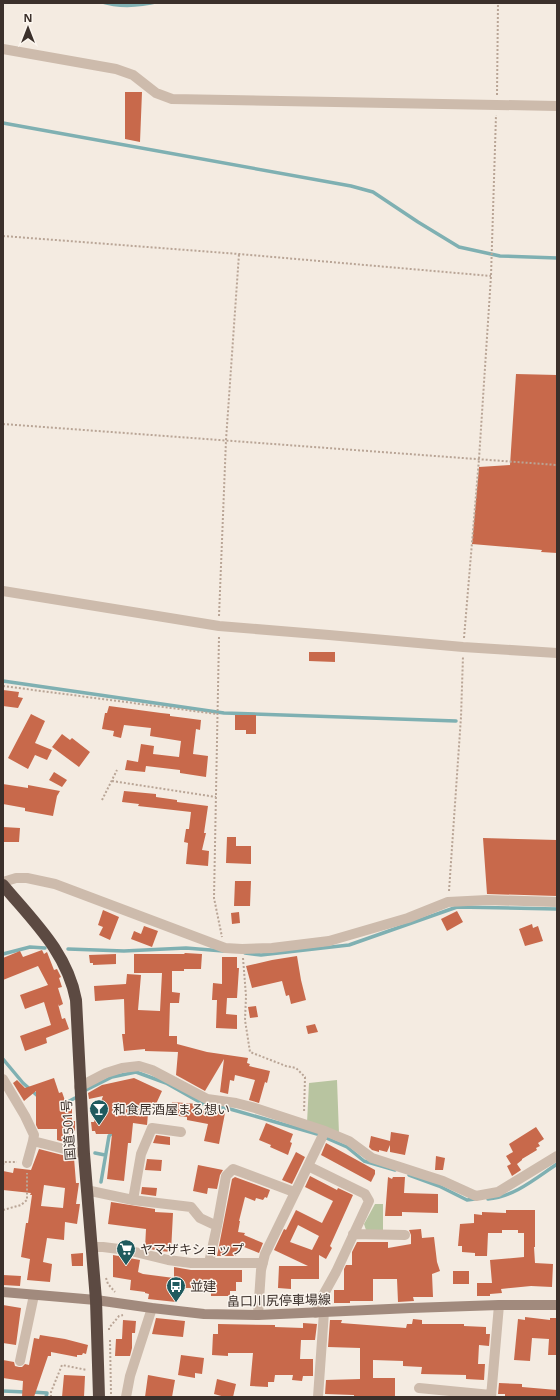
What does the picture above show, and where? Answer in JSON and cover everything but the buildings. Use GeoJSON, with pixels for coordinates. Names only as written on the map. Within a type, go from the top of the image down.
{"type":"FeatureCollection","features":[{"type":"Feature","properties":{"kind":"highway","name":"国道501号"},"geometry":{"type":"LineString","coordinates":[[3,884],[52,943],[70,977],[76,1000],[78,1020],[79,1087],[86,1190],[96,1300],[99,1397]]}},
{"type":"Feature","properties":{"kind":"main road","name":"畠口川尻停車場線"},"geometry":{"type":"LineString","coordinates":[[3,1292],[96,1300],[204,1314],[258,1315],[499,1305],[557,1305]]}},
{"type":"Feature","properties":{"kind":"street"},"geometry":{"type":"LineString","coordinates":[[3,50],[116,69],[133,75],[156,93],[172,99],[557,106]]}},
{"type":"Feature","properties":{"kind":"street"},"geometry":{"type":"LineString","coordinates":[[3,591],[219,626],[557,654]]}},
{"type":"Feature","properties":{"kind":"street"},"geometry":{"type":"LineString","coordinates":[[3,884],[16,878],[27,878],[55,884],[225,948],[242,949],[272,948],[329,941],[408,918],[448,902],[487,900],[557,902]]}},
{"type":"Feature","properties":{"kind":"street"},"geometry":{"type":"LineString","coordinates":[[79,1087],[106,1073],[122,1068],[139,1066],[152,1070],[207,1099],[236,1103],[304,1124],[322,1135],[349,1141],[372,1158],[443,1181],[476,1196],[498,1192],[557,1156]]}},
{"type":"Feature","properties":{"kind":"street"},"geometry":{"type":"LineString","coordinates":[[3,1079],[6,1090],[25,1116],[34,1135],[27,1163]]}},
{"type":"Feature","properties":{"kind":"street"},"geometry":{"type":"LineString","coordinates":[[133,1200],[141,1154],[152,1128],[181,1132]]}},
{"type":"Feature","properties":{"kind":"street"},"geometry":{"type":"LineString","coordinates":[[258,1315],[261,1270],[265,1254],[322,1135]]}},
{"type":"Feature","properties":{"kind":"street"},"geometry":{"type":"LineString","coordinates":[[33,1141],[84,1154]]}},
{"type":"Feature","properties":{"kind":"street"},"geometry":{"type":"LineString","coordinates":[[308,1166],[365,1194],[369,1201],[336,1272],[321,1299],[318,1397]]}},
{"type":"Feature","properties":{"kind":"street"},"geometry":{"type":"LineString","coordinates":[[209,1263],[226,1176],[233,1169],[294,1192]]}},
{"type":"Feature","properties":{"kind":"street"},"geometry":{"type":"LineString","coordinates":[[86,1190],[133,1200],[191,1207],[200,1218],[217,1226]]}},
{"type":"Feature","properties":{"kind":"street"},"geometry":{"type":"LineString","coordinates":[[353,1234],[405,1235]]}},
{"type":"Feature","properties":{"kind":"street"},"geometry":{"type":"LineString","coordinates":[[91,1247],[126,1250],[168,1260],[191,1263],[263,1262]]}},
{"type":"Feature","properties":{"kind":"street"},"geometry":{"type":"LineString","coordinates":[[20,1361],[34,1295]]}},
{"type":"Feature","properties":{"kind":"street"},"geometry":{"type":"LineString","coordinates":[[419,1388],[491,1396],[499,1305]]}},
{"type":"Feature","properties":{"kind":"street"},"geometry":{"type":"LineString","coordinates":[[126,1397],[130,1376],[152,1308]]}},
{"type":"Feature","properties":{"kind":"path"},"geometry":{"type":"LineString","coordinates":[[448,902],[461,717],[463,647],[479,459],[491,276],[497,104],[498,3]]}},
{"type":"Feature","properties":{"kind":"path"},"geometry":{"type":"LineString","coordinates":[[3,236],[239,254],[491,276]]}},
{"type":"Feature","properties":{"kind":"path"},"geometry":{"type":"LineString","coordinates":[[225,948],[214,898],[217,714],[226,440],[239,254]]}},
{"type":"Feature","properties":{"kind":"path"},"geometry":{"type":"LineString","coordinates":[[3,424],[557,465]]}},
{"type":"Feature","properties":{"kind":"path"},"geometry":{"type":"LineString","coordinates":[[3,686],[217,714]]}},
{"type":"Feature","properties":{"kind":"path"},"geometry":{"type":"LineString","coordinates":[[102,800],[117,770]]}},
{"type":"Feature","properties":{"kind":"path"},"geometry":{"type":"LineString","coordinates":[[112,781],[216,797]]}},
{"type":"Feature","properties":{"kind":"path"},"geometry":{"type":"LineString","coordinates":[[242,949],[246,996],[245,1020],[250,1052],[286,1066],[296,1068],[305,1077],[304,1124]]}},
{"type":"Feature","properties":{"kind":"path"},"geometry":{"type":"LineString","coordinates":[[3,1163],[27,1163],[27,1200],[21,1205],[3,1210]]}},
{"type":"Feature","properties":{"kind":"path"},"geometry":{"type":"LineString","coordinates":[[111,1397],[109,1328],[119,1316],[124,1314]]}},
{"type":"Feature","properties":{"kind":"path"},"geometry":{"type":"LineString","coordinates":[[51,1397],[51,1392],[62,1364],[81,1369],[98,1370]]}},
{"type":"Feature","properties":{"kind":"green space"},"geometry":{"type":"Polygon","coordinates":[[[337,1080],[339,1134],[307,1123],[309,1083],[337,1080]]]}},
{"type":"Feature","properties":{"kind":"green space"},"geometry":{"type":"Polygon","coordinates":[[[375,1204],[383,1204],[383,1231],[366,1230],[364,1224],[375,1204]]]}},
{"type":"Feature","properties":{"kind":"water"},"geometry":{"type":"Polygon","coordinates":[[[99,3],[159,3],[129,7],[99,3]]]}},
{"type":"Feature","properties":{"kind":"waterway"},"geometry":{"type":"LineString","coordinates":[[3,123],[351,186],[373,192],[459,247],[500,256],[557,258]]}},
{"type":"Feature","properties":{"kind":"waterway"},"geometry":{"type":"LineString","coordinates":[[3,681],[224,713],[456,721]]}},
{"type":"Feature","properties":{"kind":"waterway"},"geometry":{"type":"LineString","coordinates":[[245,953],[261,955],[349,945],[457,907],[557,909]]}},
{"type":"Feature","properties":{"kind":"waterway"},"geometry":{"type":"LineString","coordinates":[[3,954],[30,947],[45,948]]}},
{"type":"Feature","properties":{"kind":"waterway"},"geometry":{"type":"LineString","coordinates":[[68,949],[124,951],[186,948],[223,951]]}},
{"type":"Feature","properties":{"kind":"waterway"},"geometry":{"type":"LineString","coordinates":[[3,1059],[23,1083],[40,1098]]}},
{"type":"Feature","properties":{"kind":"waterway"},"geometry":{"type":"LineString","coordinates":[[86,1090],[112,1077],[136,1072],[166,1083],[205,1105],[230,1109],[317,1134],[347,1147],[364,1161],[395,1170]]}},
{"type":"Feature","properties":{"kind":"waterway"},"geometry":{"type":"LineString","coordinates":[[62,1105],[75,1098]]}},
{"type":"Feature","properties":{"kind":"waterway"},"geometry":{"type":"LineString","coordinates":[[101,1182],[109,1136],[113,1132]]}},
{"type":"Feature","properties":{"kind":"waterway"},"geometry":{"type":"LineString","coordinates":[[95,1153],[105,1155]]}},
{"type":"Feature","properties":{"kind":"waterway"},"geometry":{"type":"LineString","coordinates":[[488,1199],[507,1195],[516,1191],[557,1164]]}},
{"type":"Feature","properties":{"kind":"waterway"},"geometry":{"type":"LineString","coordinates":[[409,1175],[439,1186],[467,1200],[475,1199]]}},
{"type":"Feature","properties":{"kind":"waterway"},"geometry":{"type":"LineString","coordinates":[[3,1391],[25,1392]]}},
{"type":"Feature","properties":{"kind":"waterway"},"geometry":{"type":"LineString","coordinates":[[32,1392],[47,1393],[46,1397]]}},
{"type":"Feature","properties":{"kind":"place","name":"和食居酒屋まる想い"},"geometry":{"type":"Point","coordinates":[99,1126]}},
{"type":"Feature","properties":{"kind":"place","name":"ヤマザキショップ"},"geometry":{"type":"Point","coordinates":[126,1266]}},
{"type":"Feature","properties":{"kind":"place","name":"並建"},"geometry":{"type":"Point","coordinates":[176,1303]}}]}
